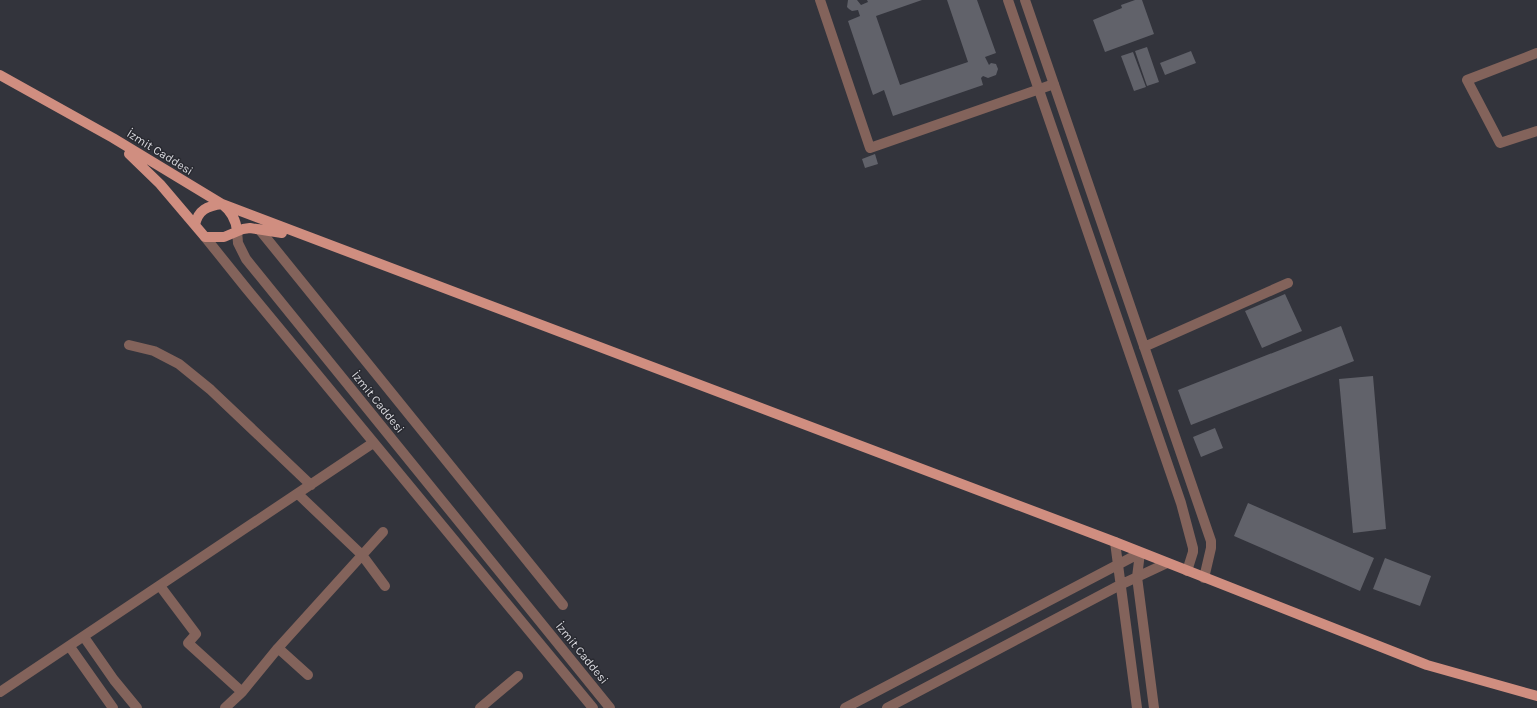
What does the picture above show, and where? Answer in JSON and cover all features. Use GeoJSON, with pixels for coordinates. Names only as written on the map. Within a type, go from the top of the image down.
{"type":"FeatureCollection","features":[{"type":"Feature","properties":{"kind":"main road","name":"İzmit Caddesi"},"geometry":{"type":"LineString","coordinates":[[0,75],[113,138],[222,204],[232,214],[237,225],[237,231]]}},
{"type":"Feature","properties":{"kind":"main road","name":"İzmit Caddesi"},"geometry":{"type":"LineString","coordinates":[[113,138],[160,184],[205,237]]}},
{"type":"Feature","properties":{"kind":"main road"},"geometry":{"type":"LineString","coordinates":[[195,226],[196,218],[202,209],[208,206],[222,204],[1114,542],[1427,665],[1537,696]]}},
{"type":"Feature","properties":{"kind":"main road"},"geometry":{"type":"LineString","coordinates":[[205,237],[224,237],[243,229],[259,229],[329,245]]}},
{"type":"Feature","properties":{"kind":"street"},"geometry":{"type":"LineString","coordinates":[[820,0],[870,148],[1054,84]]}},
{"type":"Feature","properties":{"kind":"street"},"geometry":{"type":"LineString","coordinates":[[1008,0],[1181,503],[1193,548],[1187,571]]}},
{"type":"Feature","properties":{"kind":"street"},"geometry":{"type":"LineString","coordinates":[[1025,0],[1211,540],[1211,548],[1204,578]]}},
{"type":"Feature","properties":{"kind":"street"},"geometry":{"type":"LineString","coordinates":[[1537,53],[1467,80],[1500,143],[1537,131]]}},
{"type":"Feature","properties":{"kind":"street"},"geometry":{"type":"LineString","coordinates":[[259,229],[563,605]]}},
{"type":"Feature","properties":{"kind":"street","name":"İzmit Caddesi"},"geometry":{"type":"LineString","coordinates":[[237,231],[238,243],[246,259],[610,708]]}},
{"type":"Feature","properties":{"kind":"street","name":"İzmit Caddesi"},"geometry":{"type":"LineString","coordinates":[[205,237],[592,708]]}},
{"type":"Feature","properties":{"kind":"street"},"geometry":{"type":"LineString","coordinates":[[1144,347],[1288,284]]}},
{"type":"Feature","properties":{"kind":"street"},"geometry":{"type":"LineString","coordinates":[[129,345],[154,351],[179,364],[211,390],[311,485]]}},
{"type":"Feature","properties":{"kind":"street"},"geometry":{"type":"LineString","coordinates":[[0,692],[70,647],[373,443]]}},
{"type":"Feature","properties":{"kind":"street"},"geometry":{"type":"LineString","coordinates":[[298,494],[362,555],[385,586]]}},
{"type":"Feature","properties":{"kind":"street"},"geometry":{"type":"LineString","coordinates":[[225,708],[242,692],[278,648],[383,532]]}},
{"type":"Feature","properties":{"kind":"street"},"geometry":{"type":"LineString","coordinates":[[1114,542],[1137,708]]}},
{"type":"Feature","properties":{"kind":"street"},"geometry":{"type":"LineString","coordinates":[[850,707],[1140,553]]}},
{"type":"Feature","properties":{"kind":"street"},"geometry":{"type":"LineString","coordinates":[[1140,553],[1137,577],[1154,708]]}},
{"type":"Feature","properties":{"kind":"street"},"geometry":{"type":"LineString","coordinates":[[887,708],[1120,585],[1167,563]]}},
{"type":"Feature","properties":{"kind":"street"},"geometry":{"type":"LineString","coordinates":[[160,586],[196,634],[188,643],[242,692]]}},
{"type":"Feature","properties":{"kind":"street"},"geometry":{"type":"LineString","coordinates":[[84,637],[114,680],[137,708]]}},
{"type":"Feature","properties":{"kind":"street"},"geometry":{"type":"LineString","coordinates":[[70,647],[113,708]]}},
{"type":"Feature","properties":{"kind":"street"},"geometry":{"type":"LineString","coordinates":[[278,648],[308,675]]}},
{"type":"Feature","properties":{"kind":"street"},"geometry":{"type":"LineString","coordinates":[[484,707],[518,676]]}},
{"type":"Feature","properties":{"kind":"building"},"geometry":{"type":"Polygon","coordinates":[[[848,0],[857,0],[861,5],[868,2],[867,0],[922,0],[876,16],[900,85],[968,62],[947,0],[977,0],[996,53],[985,57],[989,65],[991,63],[996,64],[998,69],[996,75],[988,78],[983,76],[981,78],[983,85],[893,116],[884,90],[873,95],[848,21],[860,16],[858,10],[852,11],[847,7],[848,0]]]}},
{"type":"Feature","properties":{"kind":"building"},"geometry":{"type":"Polygon","coordinates":[[[1135,0],[1142,0],[1154,34],[1105,52],[1093,20],[1122,8],[1121,5],[1135,0]]]}},
{"type":"Feature","properties":{"kind":"building"},"geometry":{"type":"Polygon","coordinates":[[[1147,47],[1159,82],[1147,86],[1135,51],[1147,47]]]}},
{"type":"Feature","properties":{"kind":"building"},"geometry":{"type":"Polygon","coordinates":[[[1191,51],[1196,63],[1165,75],[1160,63],[1191,51]]]}},
{"type":"Feature","properties":{"kind":"building"},"geometry":{"type":"Polygon","coordinates":[[[1133,52],[1146,87],[1134,91],[1121,56],[1133,52]]]}},
{"type":"Feature","properties":{"kind":"building"},"geometry":{"type":"Polygon","coordinates":[[[875,154],[878,164],[865,168],[862,159],[875,154]]]}},
{"type":"Feature","properties":{"kind":"building"},"geometry":{"type":"Polygon","coordinates":[[[1285,294],[1302,331],[1262,348],[1245,311],[1285,294]]]}},
{"type":"Feature","properties":{"kind":"building"},"geometry":{"type":"Polygon","coordinates":[[[1341,326],[1354,361],[1191,425],[1178,390],[1341,326]]]}},
{"type":"Feature","properties":{"kind":"building"},"geometry":{"type":"Polygon","coordinates":[[[1373,376],[1386,529],[1353,533],[1339,379],[1373,376]]]}},
{"type":"Feature","properties":{"kind":"building"},"geometry":{"type":"Polygon","coordinates":[[[1215,428],[1223,448],[1201,457],[1193,437],[1215,428]]]}},
{"type":"Feature","properties":{"kind":"building"},"geometry":{"type":"Polygon","coordinates":[[[1248,503],[1374,558],[1360,591],[1234,536],[1248,503]]]}},
{"type":"Feature","properties":{"kind":"building"},"geometry":{"type":"Polygon","coordinates":[[[1385,558],[1431,576],[1420,606],[1373,589],[1385,558]]]}}]}
